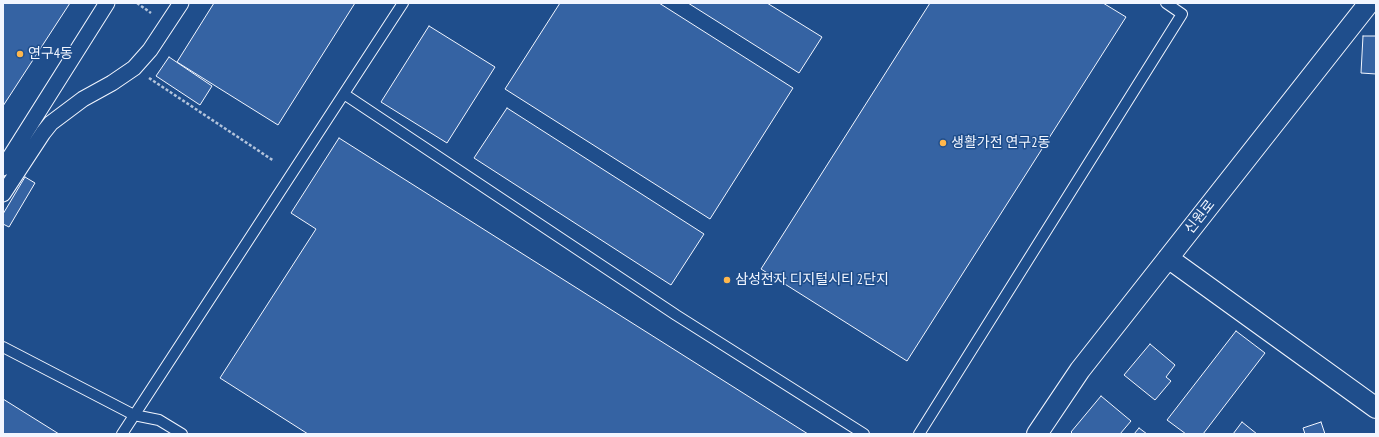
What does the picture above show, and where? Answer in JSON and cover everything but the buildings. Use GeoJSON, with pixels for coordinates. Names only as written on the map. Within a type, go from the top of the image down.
{"type":"FeatureCollection","features":[{"type":"Feature","properties":{"kind":"street"},"geometry":{"type":"LineString","coordinates":[[3,168],[107,3]]}},
{"type":"Feature","properties":{"kind":"street"},"geometry":{"type":"LineString","coordinates":[[3,194],[43,133],[52,123],[83,99],[112,84],[134,68],[150,50],[181,3]]}},
{"type":"Feature","properties":{"kind":"street","name":"신원로"},"geometry":{"type":"LineString","coordinates":[[1037,434],[1080,370],[1369,3]]}},
{"type":"Feature","properties":{"kind":"street"},"geometry":{"type":"LineString","coordinates":[[1168,258],[1376,408]]}},
{"type":"Feature","properties":{"kind":"lane"},"geometry":{"type":"LineString","coordinates":[[122,434],[403,3]]}},
{"type":"Feature","properties":{"kind":"lane"},"geometry":{"type":"LineString","coordinates":[[919,434],[1182,14],[1166,3]]}},
{"type":"Feature","properties":{"kind":"lane"},"geometry":{"type":"LineString","coordinates":[[344,94],[676,315],[864,434]]}},
{"type":"Feature","properties":{"kind":"lane"},"geometry":{"type":"LineString","coordinates":[[3,347],[134,415],[159,420],[182,434]]}},
{"type":"Feature","properties":{"kind":"path"},"geometry":{"type":"LineString","coordinates":[[134,68],[274,161]]}},
{"type":"Feature","properties":{"kind":"place","name":"연구4동"},"geometry":{"type":"Point","coordinates":[20,54]}},
{"type":"Feature","properties":{"kind":"place","name":"생활가전 연구2동"},"geometry":{"type":"Point","coordinates":[943,143]}},
{"type":"Feature","properties":{"kind":"place","name":"삼성전자 디지털시티 2단지"},"geometry":{"type":"Point","coordinates":[727,280]}}]}
